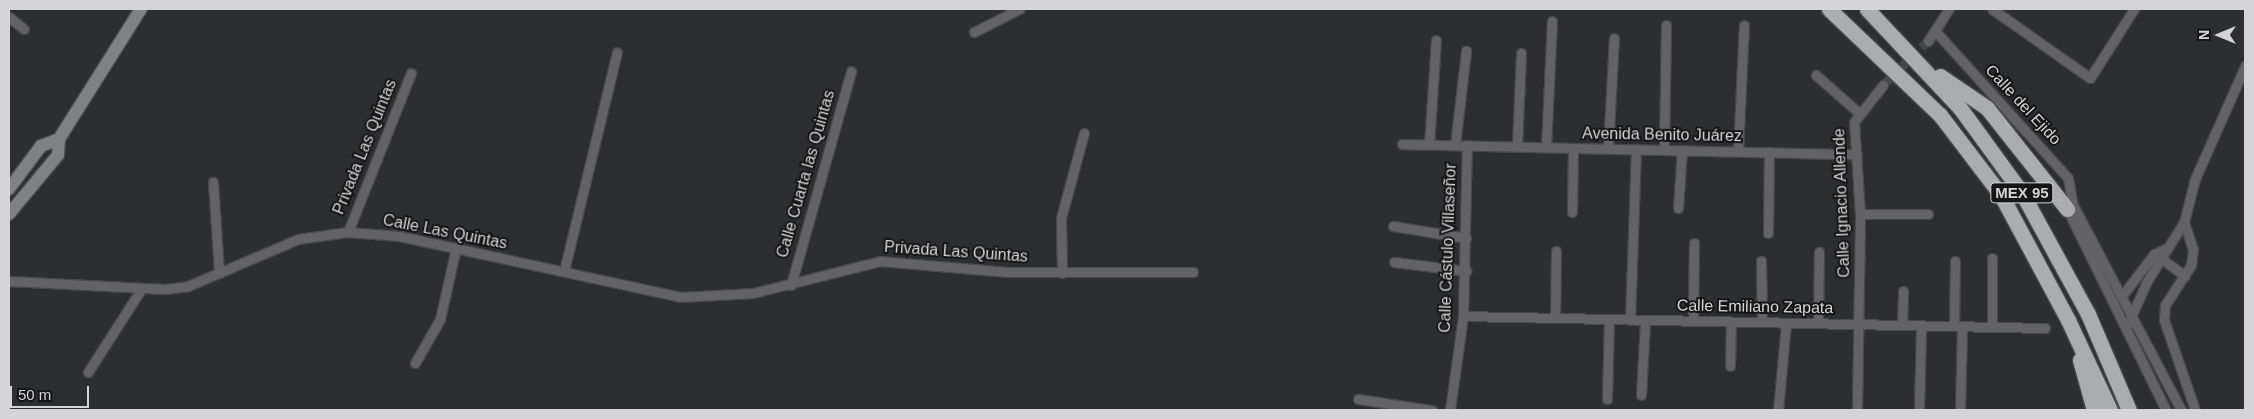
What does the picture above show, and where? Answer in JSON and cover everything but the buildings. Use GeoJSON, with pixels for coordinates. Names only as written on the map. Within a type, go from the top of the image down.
{"type":"FeatureCollection","features":[{"type":"Feature","properties":{"kind":"highway","name":"MEX 95"},"geometry":{"type":"LineString","coordinates":[[1829,9],[1906,79],[1970,152],[2001,195],[2068,320],[2110,410]]}},
{"type":"Feature","properties":{"kind":"highway","name":"MEX 95"},"geometry":{"type":"LineString","coordinates":[[1867,9],[1922,64],[1992,149],[2048,235],[2129,410]]}},
{"type":"Feature","properties":{"kind":"highway"},"geometry":{"type":"LineString","coordinates":[[1922,64],[1987,108],[2070,207]]}},
{"type":"Feature","properties":{"kind":"highway"},"geometry":{"type":"LineString","coordinates":[[2068,320],[2094,410]]}},
{"type":"Feature","properties":{"kind":"main road"},"geometry":{"type":"LineString","coordinates":[[9,214],[58,156],[59,138],[142,9]]}},
{"type":"Feature","properties":{"kind":"main road"},"geometry":{"type":"LineString","coordinates":[[9,189],[41,146],[59,138]]}},
{"type":"Feature","properties":{"kind":"street"},"geometry":{"type":"LineString","coordinates":[[974,32],[1019,9]]}},
{"type":"Feature","properties":{"kind":"street"},"geometry":{"type":"LineString","coordinates":[[1928,41],[1937,34],[1949,9]]}},
{"type":"Feature","properties":{"kind":"street"},"geometry":{"type":"LineString","coordinates":[[1992,9],[2090,78],[2134,9]]}},
{"type":"Feature","properties":{"kind":"street"},"geometry":{"type":"LineString","coordinates":[[9,17],[24,29]]}},
{"type":"Feature","properties":{"kind":"street"},"geometry":{"type":"LineString","coordinates":[[1546,147],[1552,21]]}},
{"type":"Feature","properties":{"kind":"street"},"geometry":{"type":"LineString","coordinates":[[1664,150],[1666,25]]}},
{"type":"Feature","properties":{"kind":"street"},"geometry":{"type":"LineString","coordinates":[[1738,151],[1744,25]]}},
{"type":"Feature","properties":{"kind":"street","name":"Calle del Ejido"},"geometry":{"type":"LineString","coordinates":[[1937,34],[2059,166],[2072,187],[2070,207]]}},
{"type":"Feature","properties":{"kind":"street"},"geometry":{"type":"LineString","coordinates":[[1608,148],[1614,38]]}},
{"type":"Feature","properties":{"kind":"street"},"geometry":{"type":"LineString","coordinates":[[1429,145],[1436,40]]}},
{"type":"Feature","properties":{"kind":"street"},"geometry":{"type":"LineString","coordinates":[[1455,145],[1466,51]]}},
{"type":"Feature","properties":{"kind":"street"},"geometry":{"type":"LineString","coordinates":[[564,271],[617,52]]}},
{"type":"Feature","properties":{"kind":"street"},"geometry":{"type":"LineString","coordinates":[[1517,146],[1521,53]]}},
{"type":"Feature","properties":{"kind":"street"},"geometry":{"type":"LineString","coordinates":[[2127,326],[2147,281],[2163,261],[2165,249],[2184,222],[2195,178],[2245,66]]}},
{"type":"Feature","properties":{"kind":"street","name":"Calle Cuarta las Quintas"},"geometry":{"type":"LineString","coordinates":[[791,285],[851,71]]}},
{"type":"Feature","properties":{"kind":"street","name":"Privada Las Quintas"},"geometry":{"type":"LineString","coordinates":[[348,232],[411,73]]}},
{"type":"Feature","properties":{"kind":"street"},"geometry":{"type":"LineString","coordinates":[[1816,75],[1858,112],[1883,85]]}},
{"type":"Feature","properties":{"kind":"street","name":"Calle Ignacio Allende"},"geometry":{"type":"LineString","coordinates":[[1857,410],[1860,325],[1860,214],[1854,122],[1858,112]]}},
{"type":"Feature","properties":{"kind":"street"},"geometry":{"type":"LineString","coordinates":[[1062,273],[1062,218],[1084,133]]}},
{"type":"Feature","properties":{"kind":"street","name":"Avenida Benito Juárez"},"geometry":{"type":"LineString","coordinates":[[1402,144],[1857,154]]}},
{"type":"Feature","properties":{"kind":"street","name":"Calle Cástulo Villaseñor"},"geometry":{"type":"LineString","coordinates":[[1450,410],[1464,316],[1467,145]]}},
{"type":"Feature","properties":{"kind":"street"},"geometry":{"type":"LineString","coordinates":[[1572,212],[1573,148]]}},
{"type":"Feature","properties":{"kind":"street"},"geometry":{"type":"LineString","coordinates":[[1630,320],[1636,149]]}},
{"type":"Feature","properties":{"kind":"street"},"geometry":{"type":"LineString","coordinates":[[1678,208],[1682,150]]}},
{"type":"Feature","properties":{"kind":"street"},"geometry":{"type":"LineString","coordinates":[[1768,233],[1769,152]]}},
{"type":"Feature","properties":{"kind":"street"},"geometry":{"type":"LineString","coordinates":[[214,182],[219,273]]}},
{"type":"Feature","properties":{"kind":"street"},"geometry":{"type":"LineString","coordinates":[[2070,207],[2133,312],[2181,410]]}},
{"type":"Feature","properties":{"kind":"street"},"geometry":{"type":"LineString","coordinates":[[2070,207],[2166,410]]}},
{"type":"Feature","properties":{"kind":"street"},"geometry":{"type":"LineString","coordinates":[[1860,214],[1928,214]]}},
{"type":"Feature","properties":{"kind":"street"},"geometry":{"type":"LineString","coordinates":[[2184,222],[2193,249],[2185,276],[2166,305],[2164,320],[2195,410]]}},
{"type":"Feature","properties":{"kind":"street"},"geometry":{"type":"LineString","coordinates":[[1393,226],[1466,238]]}},
{"type":"Feature","properties":{"kind":"street","name":"Calle Las Quintas"},"geometry":{"type":"LineString","coordinates":[[9,281],[140,291],[188,286],[298,239],[348,232],[398,236],[680,297],[717,298],[791,285]]}},
{"type":"Feature","properties":{"kind":"street"},"geometry":{"type":"LineString","coordinates":[[1693,321],[1694,243]]}},
{"type":"Feature","properties":{"kind":"street"},"geometry":{"type":"LineString","coordinates":[[415,364],[440,319],[456,248]]}},
{"type":"Feature","properties":{"kind":"street"},"geometry":{"type":"LineString","coordinates":[[2117,306],[2122,294],[2154,254],[2165,249]]}},
{"type":"Feature","properties":{"kind":"street"},"geometry":{"type":"LineString","coordinates":[[1555,318],[1556,251]]}},
{"type":"Feature","properties":{"kind":"street"},"geometry":{"type":"LineString","coordinates":[[1818,324],[1819,252]]}},
{"type":"Feature","properties":{"kind":"street"},"geometry":{"type":"LineString","coordinates":[[2154,254],[2185,276]]}},
{"type":"Feature","properties":{"kind":"street"},"geometry":{"type":"LineString","coordinates":[[1992,258],[1992,327]]}},
{"type":"Feature","properties":{"kind":"street","name":"Privada Las Quintas"},"geometry":{"type":"LineString","coordinates":[[791,285],[852,264],[880,261],[1062,273],[1193,272]]}},
{"type":"Feature","properties":{"kind":"street"},"geometry":{"type":"LineString","coordinates":[[1761,261],[1762,322]]}},
{"type":"Feature","properties":{"kind":"street"},"geometry":{"type":"LineString","coordinates":[[1955,261],[1960,410]]}},
{"type":"Feature","properties":{"kind":"street"},"geometry":{"type":"LineString","coordinates":[[1394,262],[1466,271]]}},
{"type":"Feature","properties":{"kind":"street"},"geometry":{"type":"LineString","coordinates":[[88,372],[140,291]]}},
{"type":"Feature","properties":{"kind":"street"},"geometry":{"type":"LineString","coordinates":[[1902,325],[1903,291]]}},
{"type":"Feature","properties":{"kind":"street","name":"Calle Emiliano Zapata"},"geometry":{"type":"LineString","coordinates":[[1464,316],[1609,319],[1630,320],[1645,324],[1693,321],[2046,328]]}},
{"type":"Feature","properties":{"kind":"street"},"geometry":{"type":"LineString","coordinates":[[1607,400],[1609,319]]}},
{"type":"Feature","properties":{"kind":"street"},"geometry":{"type":"LineString","coordinates":[[1730,366],[1731,322]]}},
{"type":"Feature","properties":{"kind":"street"},"geometry":{"type":"LineString","coordinates":[[1778,410],[1786,323]]}},
{"type":"Feature","properties":{"kind":"street"},"geometry":{"type":"LineString","coordinates":[[1641,395],[1645,324]]}},
{"type":"Feature","properties":{"kind":"street"},"geometry":{"type":"LineString","coordinates":[[1919,410],[1922,326]]}},
{"type":"Feature","properties":{"kind":"street"},"geometry":{"type":"LineString","coordinates":[[1358,399],[1432,410]]}},
{"type":"Feature","properties":{"kind":"tunnel"},"geometry":{"type":"LineString","coordinates":[[1883,85],[1928,41]]}}]}
